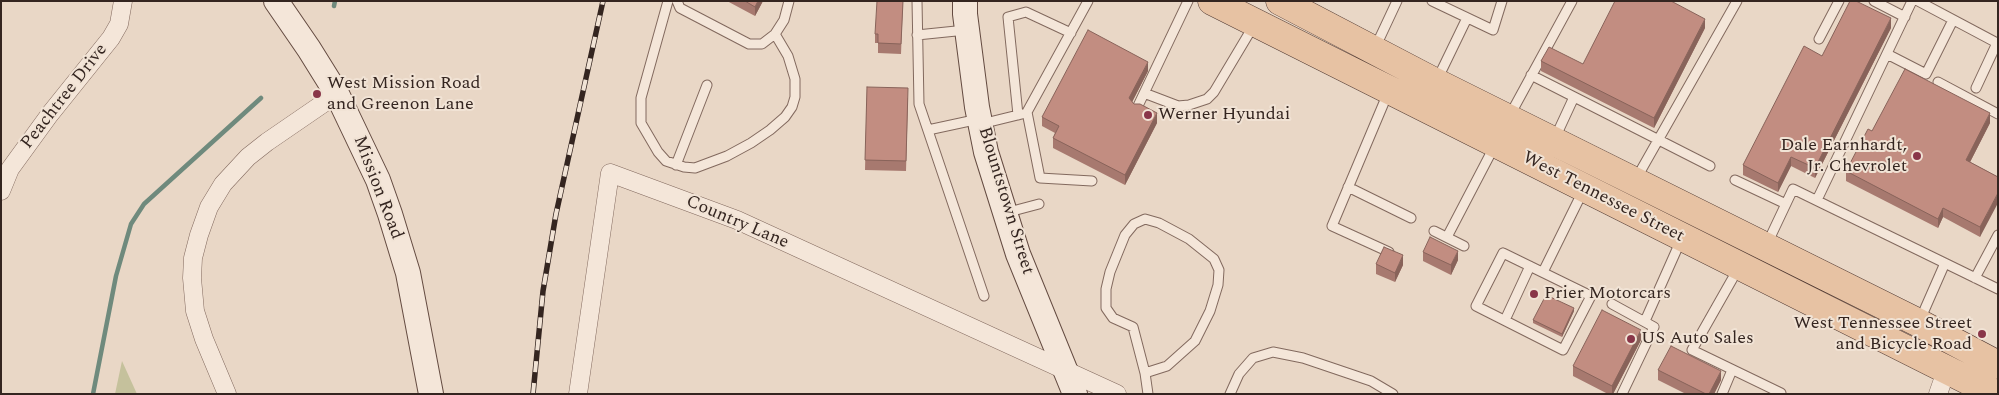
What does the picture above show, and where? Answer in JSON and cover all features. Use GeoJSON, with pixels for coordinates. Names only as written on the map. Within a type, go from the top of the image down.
{"type":"FeatureCollection","features":[{"type":"Feature","properties":{"kind":"main road","name":"Mission Road"},"geometry":{"type":"LineString","coordinates":[[276,1],[310,49],[337,94],[374,173],[390,214],[408,273],[431,394]]}},
{"type":"Feature","properties":{"kind":"main road","name":"Blountstown Street"},"geometry":{"type":"LineString","coordinates":[[965,1],[967,30],[986,152],[1018,254],[1075,394]]}},
{"type":"Feature","properties":{"kind":"main road","name":"West Tennessee Street"},"geometry":{"type":"LineString","coordinates":[[1212,1],[1862,329],[1942,382],[1995,394]]}},
{"type":"Feature","properties":{"kind":"main road","name":"West Tennessee Street"},"geometry":{"type":"LineString","coordinates":[[1287,3],[1436,83],[1919,323],[1998,365]]}},
{"type":"Feature","properties":{"kind":"main road"},"geometry":{"type":"LineString","coordinates":[[1496,144],[1508,119]]}},
{"type":"Feature","properties":{"kind":"main road"},"geometry":{"type":"LineString","coordinates":[[1862,329],[1877,322],[1890,309]]}},
{"type":"Feature","properties":{"kind":"main road"},"geometry":{"type":"LineString","coordinates":[[1919,323],[1942,382],[1998,365]]}},
{"type":"Feature","properties":{"kind":"street","name":"Peachtree Drive"},"geometry":{"type":"LineString","coordinates":[[1,191],[10,169],[50,114],[111,38],[119,24],[123,1]]}},
{"type":"Feature","properties":{"kind":"street"},"geometry":{"type":"LineString","coordinates":[[227,394],[204,339],[195,311],[192,278],[193,258],[202,225],[209,207],[223,184],[248,157],[266,142],[337,94]]}},
{"type":"Feature","properties":{"kind":"street","name":"Country Lane"},"geometry":{"type":"LineString","coordinates":[[578,394],[610,173],[736,220],[1066,372]]}},
{"type":"Feature","properties":{"kind":"street"},"geometry":{"type":"LineString","coordinates":[[1066,372],[1117,394]]}},
{"type":"Feature","properties":{"kind":"lane"},"geometry":{"type":"LineString","coordinates":[[668,1],[641,98],[641,123],[658,152],[666,161],[684,168],[695,168],[727,156],[750,144],[785,117],[792,107],[795,97],[795,78],[788,56],[775,34]]}},
{"type":"Feature","properties":{"kind":"lane"},"geometry":{"type":"LineString","coordinates":[[677,1],[680,8],[749,44],[762,44],[775,34],[784,20],[790,1]]}},
{"type":"Feature","properties":{"kind":"lane"},"geometry":{"type":"LineString","coordinates":[[916,1],[919,104],[984,296]]}},
{"type":"Feature","properties":{"kind":"lane"},"geometry":{"type":"LineString","coordinates":[[928,130],[1022,114],[1088,1]]}},
{"type":"Feature","properties":{"kind":"lane"},"geometry":{"type":"LineString","coordinates":[[1137,108],[1188,1]]}},
{"type":"Feature","properties":{"kind":"lane"},"geometry":{"type":"LineString","coordinates":[[1373,50],[1397,1]]}},
{"type":"Feature","properties":{"kind":"lane"},"geometry":{"type":"LineString","coordinates":[[1432,1],[1493,30],[1502,1]]}},
{"type":"Feature","properties":{"kind":"lane"},"geometry":{"type":"LineString","coordinates":[[1508,119],[1572,1]]}},
{"type":"Feature","properties":{"kind":"lane"},"geometry":{"type":"LineString","coordinates":[[1635,182],[1737,1]]}},
{"type":"Feature","properties":{"kind":"lane"},"geometry":{"type":"LineString","coordinates":[[1819,39],[1838,1]]}},
{"type":"Feature","properties":{"kind":"lane"},"geometry":{"type":"LineString","coordinates":[[1874,1],[1905,17]]}},
{"type":"Feature","properties":{"kind":"lane"},"geometry":{"type":"LineString","coordinates":[[1817,200],[1912,1]]}},
{"type":"Feature","properties":{"kind":"lane"},"geometry":{"type":"LineString","coordinates":[[1918,1],[1997,43],[1976,88]]}},
{"type":"Feature","properties":{"kind":"lane"},"geometry":{"type":"LineString","coordinates":[[1070,33],[1026,12],[1008,17],[1022,114],[1040,178],[1092,181]]}},
{"type":"Feature","properties":{"kind":"lane"},"geometry":{"type":"LineString","coordinates":[[1436,83],[1467,18]]}},
{"type":"Feature","properties":{"kind":"lane"},"geometry":{"type":"LineString","coordinates":[[1887,54],[1926,74],[1953,20]]}},
{"type":"Feature","properties":{"kind":"lane"},"geometry":{"type":"LineString","coordinates":[[1144,93],[1178,106],[1189,105],[1207,99],[1214,92],[1255,23]]}},
{"type":"Feature","properties":{"kind":"lane"},"geometry":{"type":"LineString","coordinates":[[917,35],[967,30]]}},
{"type":"Feature","properties":{"kind":"lane"},"geometry":{"type":"LineString","coordinates":[[1531,75],[1710,166]]}},
{"type":"Feature","properties":{"kind":"lane"},"geometry":{"type":"LineString","coordinates":[[1938,82],[1998,114]]}},
{"type":"Feature","properties":{"kind":"lane"},"geometry":{"type":"LineString","coordinates":[[676,165],[707,85]]}},
{"type":"Feature","properties":{"kind":"lane"},"geometry":{"type":"LineString","coordinates":[[1389,91],[1332,226],[1389,252]]}},
{"type":"Feature","properties":{"kind":"lane"},"geometry":{"type":"LineString","coordinates":[[1554,141],[1574,97]]}},
{"type":"Feature","properties":{"kind":"lane"},"geometry":{"type":"LineString","coordinates":[[1448,237],[1496,144]]}},
{"type":"Feature","properties":{"kind":"lane"},"geometry":{"type":"LineString","coordinates":[[1736,180],[1786,204]]}},
{"type":"Feature","properties":{"kind":"lane"},"geometry":{"type":"LineString","coordinates":[[1348,187],[1411,218]]}},
{"type":"Feature","properties":{"kind":"lane"},"geometry":{"type":"LineString","coordinates":[[1543,272],[1584,189]]}},
{"type":"Feature","properties":{"kind":"lane"},"geometry":{"type":"LineString","coordinates":[[1766,247],[1793,189],[1998,290]]}},
{"type":"Feature","properties":{"kind":"lane"},"geometry":{"type":"LineString","coordinates":[[1005,213],[1039,204]]}},
{"type":"Feature","properties":{"kind":"lane"},"geometry":{"type":"LineString","coordinates":[[1145,373],[1166,366],[1195,341],[1210,311],[1218,285],[1219,270],[1214,259],[1189,239],[1159,223],[1145,219],[1134,224],[1125,235],[1110,272],[1106,289],[1106,308],[1113,318],[1133,327],[1145,373],[1148,394]]}},
{"type":"Feature","properties":{"kind":"lane"},"geometry":{"type":"LineString","coordinates":[[1434,231],[1464,246]]}},
{"type":"Feature","properties":{"kind":"lane"},"geometry":{"type":"LineString","coordinates":[[1975,278],[1998,235]]}},
{"type":"Feature","properties":{"kind":"lane"},"geometry":{"type":"LineString","coordinates":[[1645,322],[1682,238]]}},
{"type":"Feature","properties":{"kind":"lane"},"geometry":{"type":"LineString","coordinates":[[1503,253],[1530,266],[1590,296],[1563,350],[1476,306],[1503,253]]}},
{"type":"Feature","properties":{"kind":"lane"},"geometry":{"type":"LineString","coordinates":[[1919,323],[1945,263]]}},
{"type":"Feature","properties":{"kind":"lane"},"geometry":{"type":"LineString","coordinates":[[1505,320],[1530,266]]}},
{"type":"Feature","properties":{"kind":"lane"},"geometry":{"type":"LineString","coordinates":[[1739,266],[1692,350],[1780,393]]}},
{"type":"Feature","properties":{"kind":"lane"},"geometry":{"type":"LineString","coordinates":[[1612,304],[1654,327],[1622,394]]}},
{"type":"Feature","properties":{"kind":"lane"},"geometry":{"type":"LineString","coordinates":[[1230,394],[1239,374],[1253,358],[1273,352],[1303,358],[1346,372],[1394,394]]}},
{"type":"Feature","properties":{"kind":"lane"},"geometry":{"type":"LineString","coordinates":[[1722,394],[1732,370]]}},
{"type":"Feature","properties":{"kind":"shaded area"},"geometry":{"type":"Polygon","coordinates":[[[122,361],[137,394],[115,394],[122,361]]]}},
{"type":"Feature","properties":{"kind":"building"},"geometry":{"type":"Polygon","coordinates":[[[745,1],[758,1],[755,7],[745,1]]]}},
{"type":"Feature","properties":{"kind":"building"},"geometry":{"type":"Polygon","coordinates":[[[877,1],[903,1],[901,44],[878,43],[878,34],[875,34],[877,1]]]}},
{"type":"Feature","properties":{"kind":"building"},"geometry":{"type":"Polygon","coordinates":[[[1615,1],[1671,1],[1705,19],[1654,118],[1541,61],[1549,47],[1583,64],[1615,1]]]}},
{"type":"Feature","properties":{"kind":"building"},"geometry":{"type":"Polygon","coordinates":[[[1850,1],[1856,1],[1891,18],[1815,168],[1791,157],[1778,183],[1743,165],[1804,46],[1822,56],[1850,1]]]}},
{"type":"Feature","properties":{"kind":"building"},"geometry":{"type":"Polygon","coordinates":[[[1088,30],[1148,62],[1129,98],[1134,104],[1140,104],[1157,113],[1125,175],[1053,138],[1059,126],[1042,117],[1088,30]]]}},
{"type":"Feature","properties":{"kind":"building","name":"Dale Earnhardt, Jr. Chevrolet"},"geometry":{"type":"Polygon","coordinates":[[[1905,69],[1990,113],[1966,160],[1998,177],[1998,193],[1980,227],[1943,208],[1938,219],[1846,171],[1868,129],[1872,131],[1905,69]]]}},
{"type":"Feature","properties":{"kind":"building"},"geometry":{"type":"Polygon","coordinates":[[[867,87],[908,88],[906,161],[865,160],[867,87]]]}},
{"type":"Feature","properties":{"kind":"building"},"geometry":{"type":"Polygon","coordinates":[[[1430,237],[1458,251],[1451,265],[1423,252],[1430,237]]]}},
{"type":"Feature","properties":{"kind":"building"},"geometry":{"type":"Polygon","coordinates":[[[1384,247],[1403,255],[1395,273],[1376,264],[1384,247]]]}},
{"type":"Feature","properties":{"kind":"building"},"geometry":{"type":"Polygon","coordinates":[[[1546,295],[1574,308],[1562,334],[1533,320],[1546,295]]]}},
{"type":"Feature","properties":{"kind":"building"},"geometry":{"type":"Polygon","coordinates":[[[1602,310],[1641,330],[1612,386],[1573,366],[1602,310]]]}},
{"type":"Feature","properties":{"kind":"building"},"geometry":{"type":"Polygon","coordinates":[[[1671,346],[1721,371],[1709,394],[1658,370],[1671,346]]]}},
{"type":"Feature","properties":{"kind":"waterway"},"geometry":{"type":"LineString","coordinates":[[334,6],[335,1]]}},
{"type":"Feature","properties":{"kind":"waterway"},"geometry":{"type":"LineString","coordinates":[[93,394],[116,276],[131,224],[144,204],[261,98]]}},
{"type":"Feature","properties":{"kind":"railway"},"geometry":{"type":"LineString","coordinates":[[533,394],[543,291],[556,214],[603,1]]}},
{"type":"Feature","properties":{"kind":"place","name":"West Mission Road and Greenon Lane"},"geometry":{"type":"Point","coordinates":[317,94]}},
{"type":"Feature","properties":{"kind":"place","name":"Werner Hyundai"},"geometry":{"type":"Point","coordinates":[1148,115]}},
{"type":"Feature","properties":{"kind":"place","name":"Dale Earnhardt, Jr. Chevrolet"},"geometry":{"type":"Point","coordinates":[1917,156]}},
{"type":"Feature","properties":{"kind":"place","name":"Prier Motorcars"},"geometry":{"type":"Point","coordinates":[1534,294]}},
{"type":"Feature","properties":{"kind":"place","name":"West Tennessee Street and Bicycle Road"},"geometry":{"type":"Point","coordinates":[1982,334]}},
{"type":"Feature","properties":{"kind":"place","name":"US Auto Sales"},"geometry":{"type":"Point","coordinates":[1631,339]}}]}
